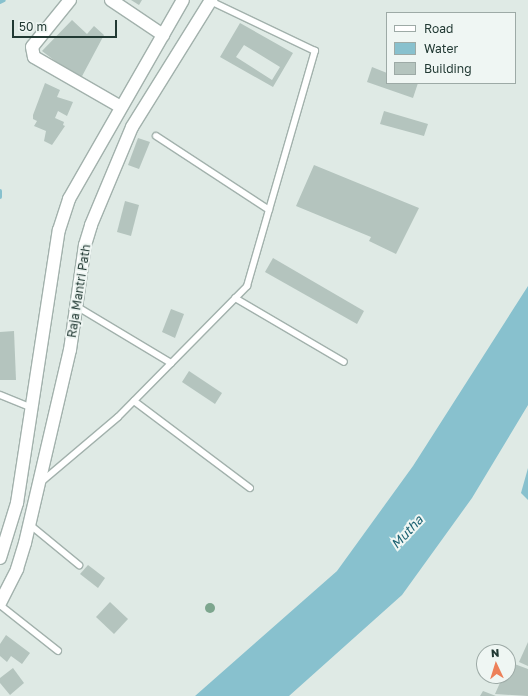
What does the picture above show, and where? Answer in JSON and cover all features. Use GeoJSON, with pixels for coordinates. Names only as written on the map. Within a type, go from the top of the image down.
{"type":"FeatureCollection","features":[{"type":"Feature","properties":{"kind":"main road"},"geometry":{"type":"LineString","coordinates":[[70,0],[32,47],[34,57],[121,107]]}},
{"type":"Feature","properties":{"kind":"main road"},"geometry":{"type":"LineString","coordinates":[[111,0],[163,35]]}},
{"type":"Feature","properties":{"kind":"main road"},"geometry":{"type":"LineString","coordinates":[[21,556],[2,554],[17,503],[33,408],[59,230],[69,199],[182,0]]}},
{"type":"Feature","properties":{"kind":"main road","name":"Raja Mantri Path"},"geometry":{"type":"LineString","coordinates":[[0,604],[21,556],[29,524],[70,350],[76,306],[91,225],[132,127],[211,0]]}},
{"type":"Feature","properties":{"kind":"lane"},"geometry":{"type":"LineString","coordinates":[[38,485],[134,401],[247,286],[315,51],[211,0]]}},
{"type":"Feature","properties":{"kind":"lane"},"geometry":{"type":"LineString","coordinates":[[156,136],[269,210]]}},
{"type":"Feature","properties":{"kind":"lane"},"geometry":{"type":"LineString","coordinates":[[235,298],[344,362]]}},
{"type":"Feature","properties":{"kind":"lane"},"geometry":{"type":"LineString","coordinates":[[76,306],[171,363]]}},
{"type":"Feature","properties":{"kind":"lane"},"geometry":{"type":"LineString","coordinates":[[0,395],[33,408]]}},
{"type":"Feature","properties":{"kind":"lane"},"geometry":{"type":"LineString","coordinates":[[134,401],[250,488]]}},
{"type":"Feature","properties":{"kind":"lane"},"geometry":{"type":"LineString","coordinates":[[29,524],[79,566]]}},
{"type":"Feature","properties":{"kind":"lane"},"geometry":{"type":"LineString","coordinates":[[0,604],[58,651]]}},
{"type":"Feature","properties":{"kind":"water","name":"Mutha"},"geometry":{"type":"Polygon","coordinates":[[[528,286],[528,405],[472,498],[402,595],[289,696],[195,696],[337,571],[413,466],[528,286]]]}},
{"type":"Feature","properties":{"kind":"water"},"geometry":{"type":"Polygon","coordinates":[[[528,468],[528,500],[521,493],[528,468]]]}},
{"type":"Feature","properties":{"kind":"building"},"geometry":{"type":"Polygon","coordinates":[[[131,0],[142,0],[139,5],[131,0]]]}},
{"type":"Feature","properties":{"kind":"building"},"geometry":{"type":"Polygon","coordinates":[[[72,20],[87,34],[94,26],[104,35],[80,80],[42,51],[72,20]]]}},
{"type":"Feature","properties":{"kind":"building"},"geometry":{"type":"Polygon","coordinates":[[[240,23],[293,53],[273,87],[220,57],[240,23]],[[244,45],[236,57],[272,80],[280,67],[244,45]]]}},
{"type":"Feature","properties":{"kind":"building"},"geometry":{"type":"Polygon","coordinates":[[[372,67],[386,73],[386,84],[418,84],[413,98],[367,82],[372,67]]]}},
{"type":"Feature","properties":{"kind":"building"},"geometry":{"type":"Polygon","coordinates":[[[45,83],[60,90],[57,97],[73,102],[67,116],[58,111],[55,118],[64,122],[63,125],[65,126],[52,145],[44,141],[46,131],[34,126],[37,121],[33,119],[33,115],[45,83]]]}},
{"type":"Feature","properties":{"kind":"building"},"geometry":{"type":"Polygon","coordinates":[[[384,111],[428,124],[424,136],[380,124],[384,111]]]}},
{"type":"Feature","properties":{"kind":"building"},"geometry":{"type":"Polygon","coordinates":[[[138,138],[150,142],[139,169],[128,165],[138,138]]]}},
{"type":"Feature","properties":{"kind":"building"},"geometry":{"type":"Polygon","coordinates":[[[314,165],[419,208],[396,254],[369,241],[371,237],[296,206],[314,165]]]}},
{"type":"Feature","properties":{"kind":"building"},"geometry":{"type":"Polygon","coordinates":[[[125,201],[139,205],[131,236],[117,232],[125,201]]]}},
{"type":"Feature","properties":{"kind":"building"},"geometry":{"type":"Polygon","coordinates":[[[273,258],[364,311],[357,324],[265,272],[273,258]]]}},
{"type":"Feature","properties":{"kind":"building"},"geometry":{"type":"Polygon","coordinates":[[[171,309],[184,314],[175,338],[162,332],[171,309]]]}},
{"type":"Feature","properties":{"kind":"building"},"geometry":{"type":"Polygon","coordinates":[[[14,331],[16,380],[0,380],[0,332],[14,331]]]}},
{"type":"Feature","properties":{"kind":"building"},"geometry":{"type":"Polygon","coordinates":[[[189,371],[222,393],[215,404],[182,382],[189,371]]]}},
{"type":"Feature","properties":{"kind":"building"},"geometry":{"type":"Polygon","coordinates":[[[88,565],[105,578],[98,588],[80,574],[88,565]]]}},
{"type":"Feature","properties":{"kind":"building"},"geometry":{"type":"Polygon","coordinates":[[[110,602],[128,619],[114,634],[96,617],[110,602]]]}},
{"type":"Feature","properties":{"kind":"building"},"geometry":{"type":"Polygon","coordinates":[[[6,635],[30,653],[22,664],[11,656],[7,662],[0,656],[0,644],[6,635]]]}},
{"type":"Feature","properties":{"kind":"building"},"geometry":{"type":"Polygon","coordinates":[[[528,642],[528,666],[519,662],[528,642]]]}},
{"type":"Feature","properties":{"kind":"building"},"geometry":{"type":"Polygon","coordinates":[[[516,665],[528,669],[528,696],[495,694],[499,684],[516,684],[516,665]]]}},
{"type":"Feature","properties":{"kind":"building"},"geometry":{"type":"Polygon","coordinates":[[[13,668],[24,683],[10,695],[0,683],[0,678],[13,668]]]}},
{"type":"Feature","properties":{"kind":"building"},"geometry":{"type":"Polygon","coordinates":[[[483,691],[496,696],[480,696],[483,691]]]}},
{"type":"Feature","properties":{"kind":"waterway"},"geometry":{"type":"LineString","coordinates":[[0,2],[4,0]]}},
{"type":"Feature","properties":{"kind":"waterway"},"geometry":{"type":"LineString","coordinates":[[0,191],[0,197]]}}]}
